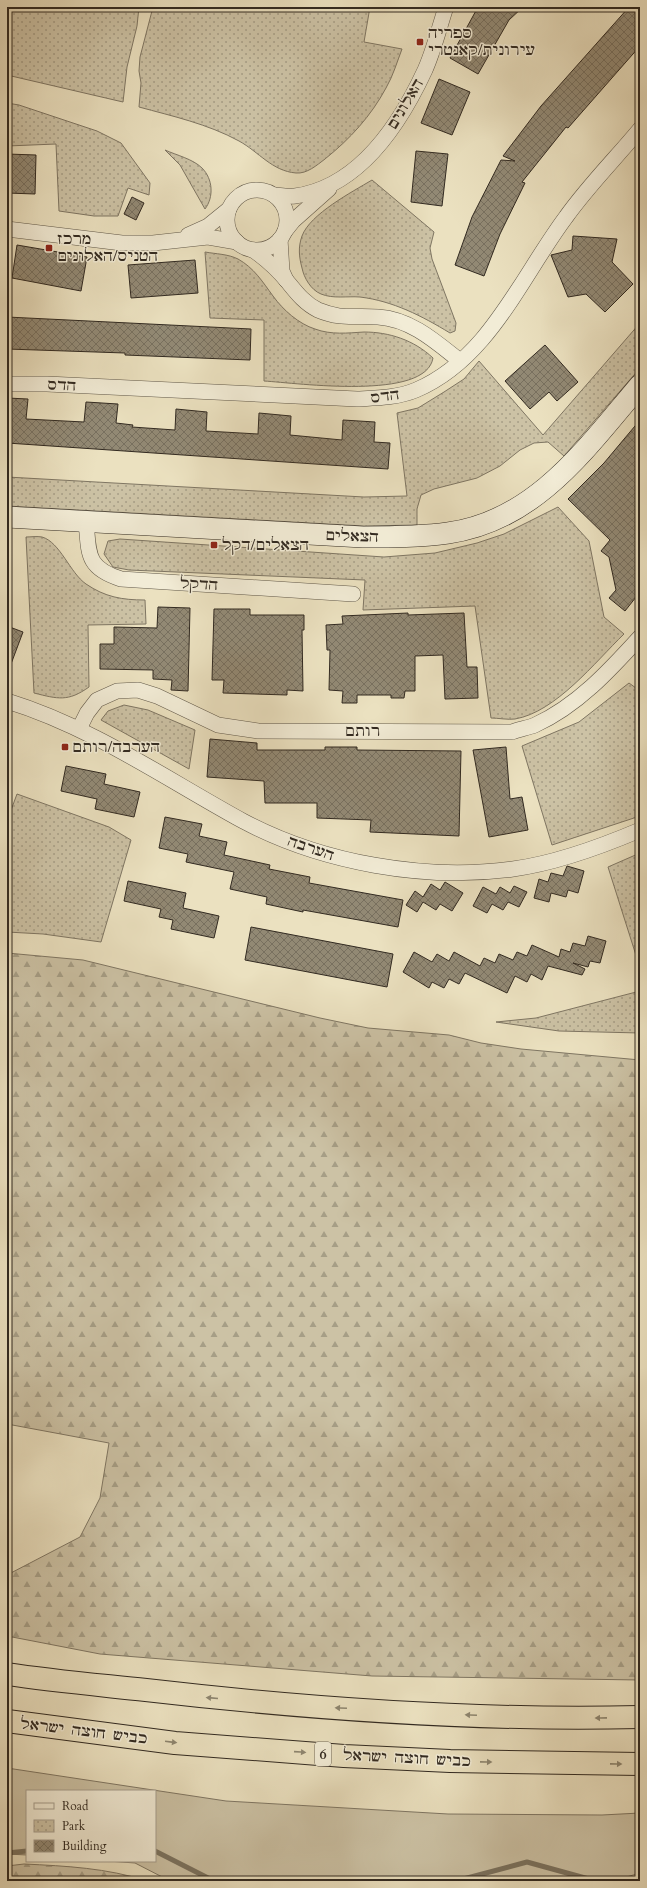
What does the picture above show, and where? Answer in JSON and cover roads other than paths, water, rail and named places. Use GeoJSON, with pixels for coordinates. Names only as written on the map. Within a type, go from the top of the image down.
{"type":"FeatureCollection","features":[{"type":"Feature","properties":{"kind":"highway"},"geometry":{"type":"LineString","coordinates":[[7,1674],[205,1697],[311,1706],[478,1715],[579,1718],[640,1717]]}},
{"type":"Feature","properties":{"kind":"highway","name":"כביש חוצה ישראל"},"geometry":{"type":"LineString","coordinates":[[7,1721],[176,1743],[344,1756],[450,1761],[640,1764]]}},
{"type":"Feature","properties":{"kind":"street","name":"האלונים"},"geometry":{"type":"LineString","coordinates":[[282,235],[293,221],[341,178],[363,161],[378,146],[396,120],[425,70],[445,9]]}},
{"type":"Feature","properties":{"kind":"street","name":"הדס"},"geometry":{"type":"LineString","coordinates":[[7,384],[47,384],[349,399],[385,398],[415,391],[448,373],[499,317],[566,216],[640,129]]}},
{"type":"Feature","properties":{"kind":"street","name":"האלונים"},"geometry":{"type":"LineString","coordinates":[[274,195],[293,196],[310,193],[327,187],[341,178]]}},
{"type":"Feature","properties":{"kind":"street"},"geometry":{"type":"LineString","coordinates":[[176,240],[208,226],[228,209],[240,195],[248,191],[261,190],[274,195],[281,202],[286,211],[287,221],[282,235],[282,271],[287,281]]}},
{"type":"Feature","properties":{"kind":"street"},"geometry":{"type":"LineString","coordinates":[[228,209],[228,227],[237,242]]}},
{"type":"Feature","properties":{"kind":"street"},"geometry":{"type":"LineString","coordinates":[[7,228],[122,243],[153,243],[208,237],[237,242],[253,250],[266,260],[287,281],[298,296],[316,309],[336,317],[378,317],[396,320],[413,327],[424,334],[460,361]]}},
{"type":"Feature","properties":{"kind":"street"},"geometry":{"type":"LineString","coordinates":[[253,250],[272,246],[282,235]]}},
{"type":"Feature","properties":{"kind":"street","name":"הצאלים"},"geometry":{"type":"LineString","coordinates":[[7,517],[363,537],[450,533],[491,522],[520,507],[550,486],[579,457],[640,385]]}},
{"type":"Feature","properties":{"kind":"street","name":"הדקל"},"geometry":{"type":"LineString","coordinates":[[86,521],[88,546],[94,564],[104,574],[121,579],[353,594]]}},
{"type":"Feature","properties":{"kind":"street","name":"רותם"},"geometry":{"type":"LineString","coordinates":[[79,729],[87,713],[97,700],[117,691],[138,690],[157,696],[218,725],[258,731],[512,732],[534,725],[564,709],[611,669],[640,637]]}},
{"type":"Feature","properties":{"kind":"street","name":"הערבה"},"geometry":{"type":"LineString","coordinates":[[7,701],[33,709],[79,729],[245,822],[288,840],[335,856],[386,867],[438,872],[514,869],[570,856],[640,830]]}},
{"type":"Feature","properties":{"kind":"waterway"},"geometry":{"type":"LineString","coordinates":[[7,1853],[26,1851]]}},
{"type":"Feature","properties":{"kind":"waterway"},"geometry":{"type":"LineString","coordinates":[[156,1852],[214,1881]]}},
{"type":"Feature","properties":{"kind":"waterway"},"geometry":{"type":"LineString","coordinates":[[456,1881],[527,1862],[596,1881]]}},
{"type":"Feature","properties":{"kind":"waterway"},"geometry":{"type":"LineString","coordinates":[[635,1881],[640,1879]]}},
{"type":"Feature","properties":{"kind":"place","name":"ספריה עירונית/קאנטרי"},"geometry":{"type":"Point","coordinates":[420,42]}},
{"type":"Feature","properties":{"kind":"place","name":"מרכז הטניס/האלונים"},"geometry":{"type":"Point","coordinates":[49,248]}},
{"type":"Feature","properties":{"kind":"place","name":"הצאלים/דקל"},"geometry":{"type":"Point","coordinates":[214,545]}},
{"type":"Feature","properties":{"kind":"place","name":"הערבה/רותם"},"geometry":{"type":"Point","coordinates":[65,747]}}]}
